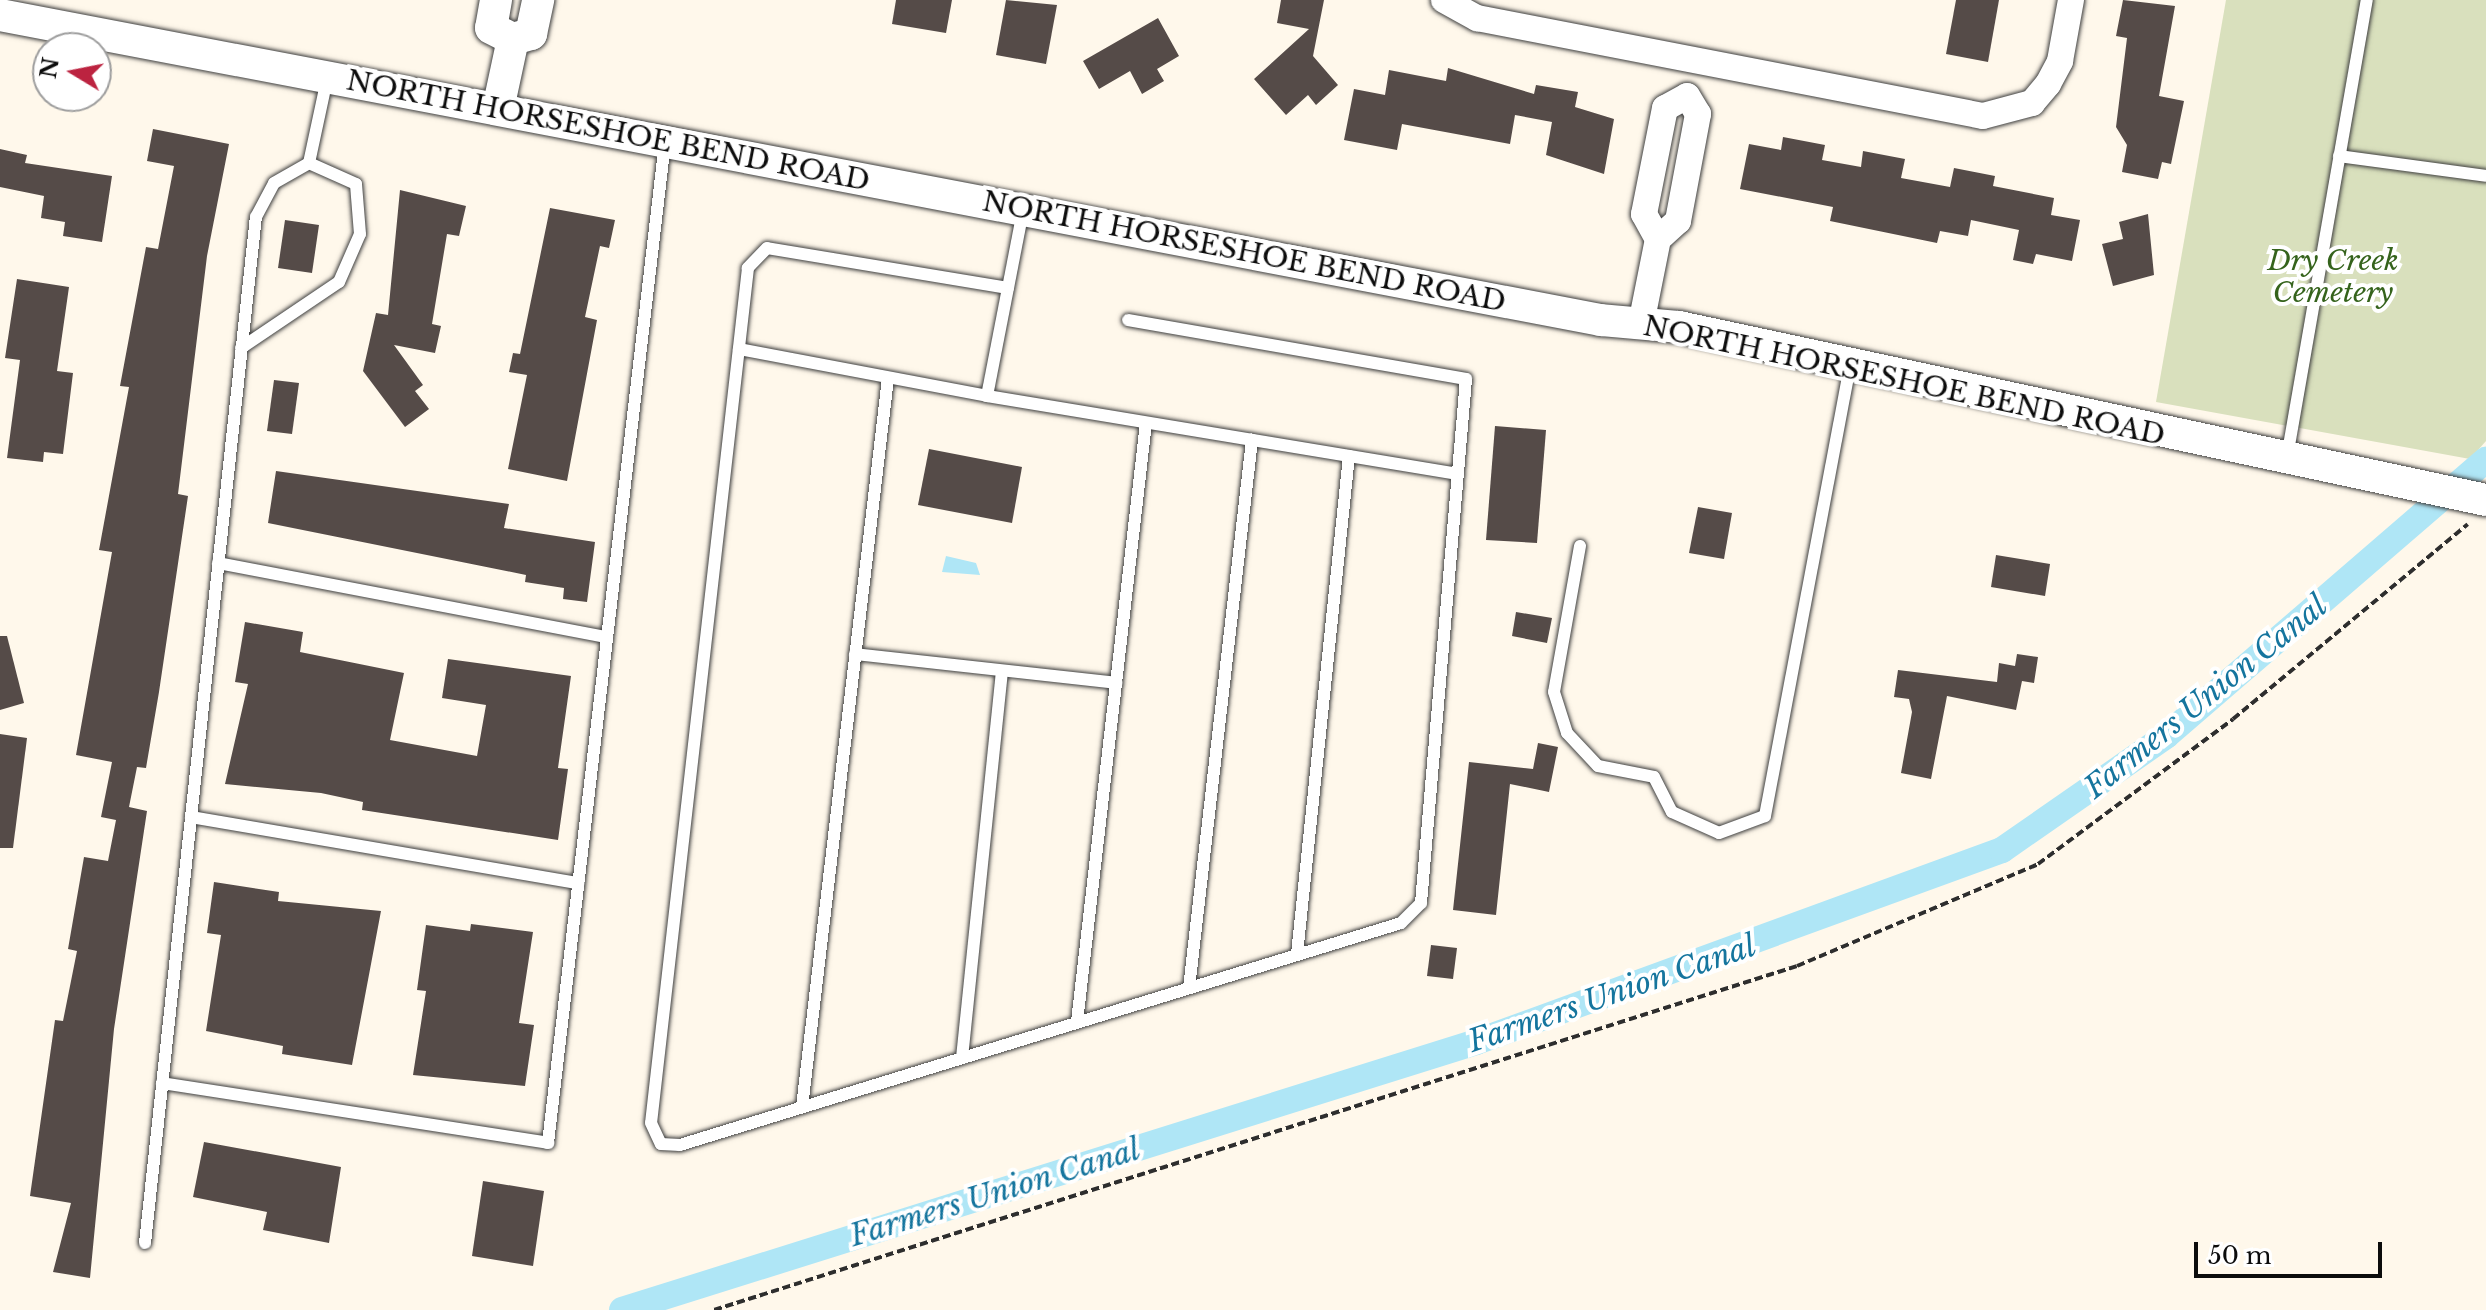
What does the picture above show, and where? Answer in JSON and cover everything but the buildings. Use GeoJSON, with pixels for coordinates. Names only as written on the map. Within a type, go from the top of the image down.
{"type":"FeatureCollection","features":[{"type":"Feature","properties":{"kind":"street"},"geometry":{"type":"LineString","coordinates":[[496,0],[491,28],[513,39],[531,34],[538,0]]}},
{"type":"Feature","properties":{"kind":"street"},"geometry":{"type":"LineString","coordinates":[[1444,0],[1477,18],[1983,116],[2032,103],[2060,61],[2071,0]]}},
{"type":"Feature","properties":{"kind":"street","name":"NORTH HORSESHOE BEND ROAD"},"geometry":{"type":"LineString","coordinates":[[0,15],[1850,365],[2432,490],[2477,505]]}},
{"type":"Feature","properties":{"kind":"street"},"geometry":{"type":"LineString","coordinates":[[498,109],[513,39]]}},
{"type":"Feature","properties":{"kind":"street"},"geometry":{"type":"LineString","coordinates":[[1641,324],[1658,239],[1678,221],[1698,114],[1687,96],[1695,61]]}},
{"type":"Feature","properties":{"kind":"lane"},"geometry":{"type":"LineString","coordinates":[[2287,461],[2367,0]]}},
{"type":"Feature","properties":{"kind":"lane"},"geometry":{"type":"LineString","coordinates":[[145,1243],[256,217],[274,183],[309,163],[327,78]]}},
{"type":"Feature","properties":{"kind":"lane"},"geometry":{"type":"LineString","coordinates":[[162,1083],[548,1143],[665,141]]}},
{"type":"Feature","properties":{"kind":"lane"},"geometry":{"type":"LineString","coordinates":[[2339,156],[2486,176]]}},
{"type":"Feature","properties":{"kind":"lane"},"geometry":{"type":"LineString","coordinates":[[241,348],[339,282],[360,234],[356,184],[309,163]]}},
{"type":"Feature","properties":{"kind":"lane"},"geometry":{"type":"LineString","coordinates":[[987,396],[1023,210]]}},
{"type":"Feature","properties":{"kind":"lane"},"geometry":{"type":"LineString","coordinates":[[1008,288],[767,248],[748,268],[651,1123],[661,1144],[680,1145],[1401,923],[1421,903],[1466,379],[1128,320]]}},
{"type":"Feature","properties":{"kind":"lane"},"geometry":{"type":"LineString","coordinates":[[739,349],[987,396],[1457,474]]}},
{"type":"Feature","properties":{"kind":"lane"},"geometry":{"type":"LineString","coordinates":[[1580,546],[1554,692],[1567,733],[1598,766],[1654,777],[1672,812],[1719,833],[1765,816],[1850,365]]}},
{"type":"Feature","properties":{"kind":"lane"},"geometry":{"type":"LineString","coordinates":[[802,1107],[888,378]]}},
{"type":"Feature","properties":{"kind":"lane"},"geometry":{"type":"LineString","coordinates":[[1077,1022],[1146,423]]}},
{"type":"Feature","properties":{"kind":"lane"},"geometry":{"type":"LineString","coordinates":[[1189,988],[1252,440]]}},
{"type":"Feature","properties":{"kind":"lane"},"geometry":{"type":"LineString","coordinates":[[1297,954],[1349,456]]}},
{"type":"Feature","properties":{"kind":"lane"},"geometry":{"type":"LineString","coordinates":[[218,563],[607,637]]}},
{"type":"Feature","properties":{"kind":"lane"},"geometry":{"type":"LineString","coordinates":[[855,654],[1116,683]]}},
{"type":"Feature","properties":{"kind":"lane"},"geometry":{"type":"LineString","coordinates":[[962,1058],[1002,672]]}},
{"type":"Feature","properties":{"kind":"lane"},"geometry":{"type":"LineString","coordinates":[[191,817],[578,883]]}},
{"type":"Feature","properties":{"kind":"path"},"geometry":{"type":"LineString","coordinates":[[714,1310],[1797,966],[2038,864],[2233,719],[2477,505]]}},
{"type":"Feature","properties":{"kind":"green space","name":"Dry Creek Cemetery"},"geometry":{"type":"Polygon","coordinates":[[[2226,0],[2486,0],[2486,441],[2470,459],[2156,402],[2226,0]]]}},
{"type":"Feature","properties":{"kind":"water"},"geometry":{"type":"Polygon","coordinates":[[[946,556],[976,563],[980,575],[942,572],[946,556]]]}},
{"type":"Feature","properties":{"kind":"waterway","name":"Farmers Union Canal"},"geometry":{"type":"LineString","coordinates":[[622,1310],[1476,1042],[2002,850],[2166,736],[2486,460]]}}]}
